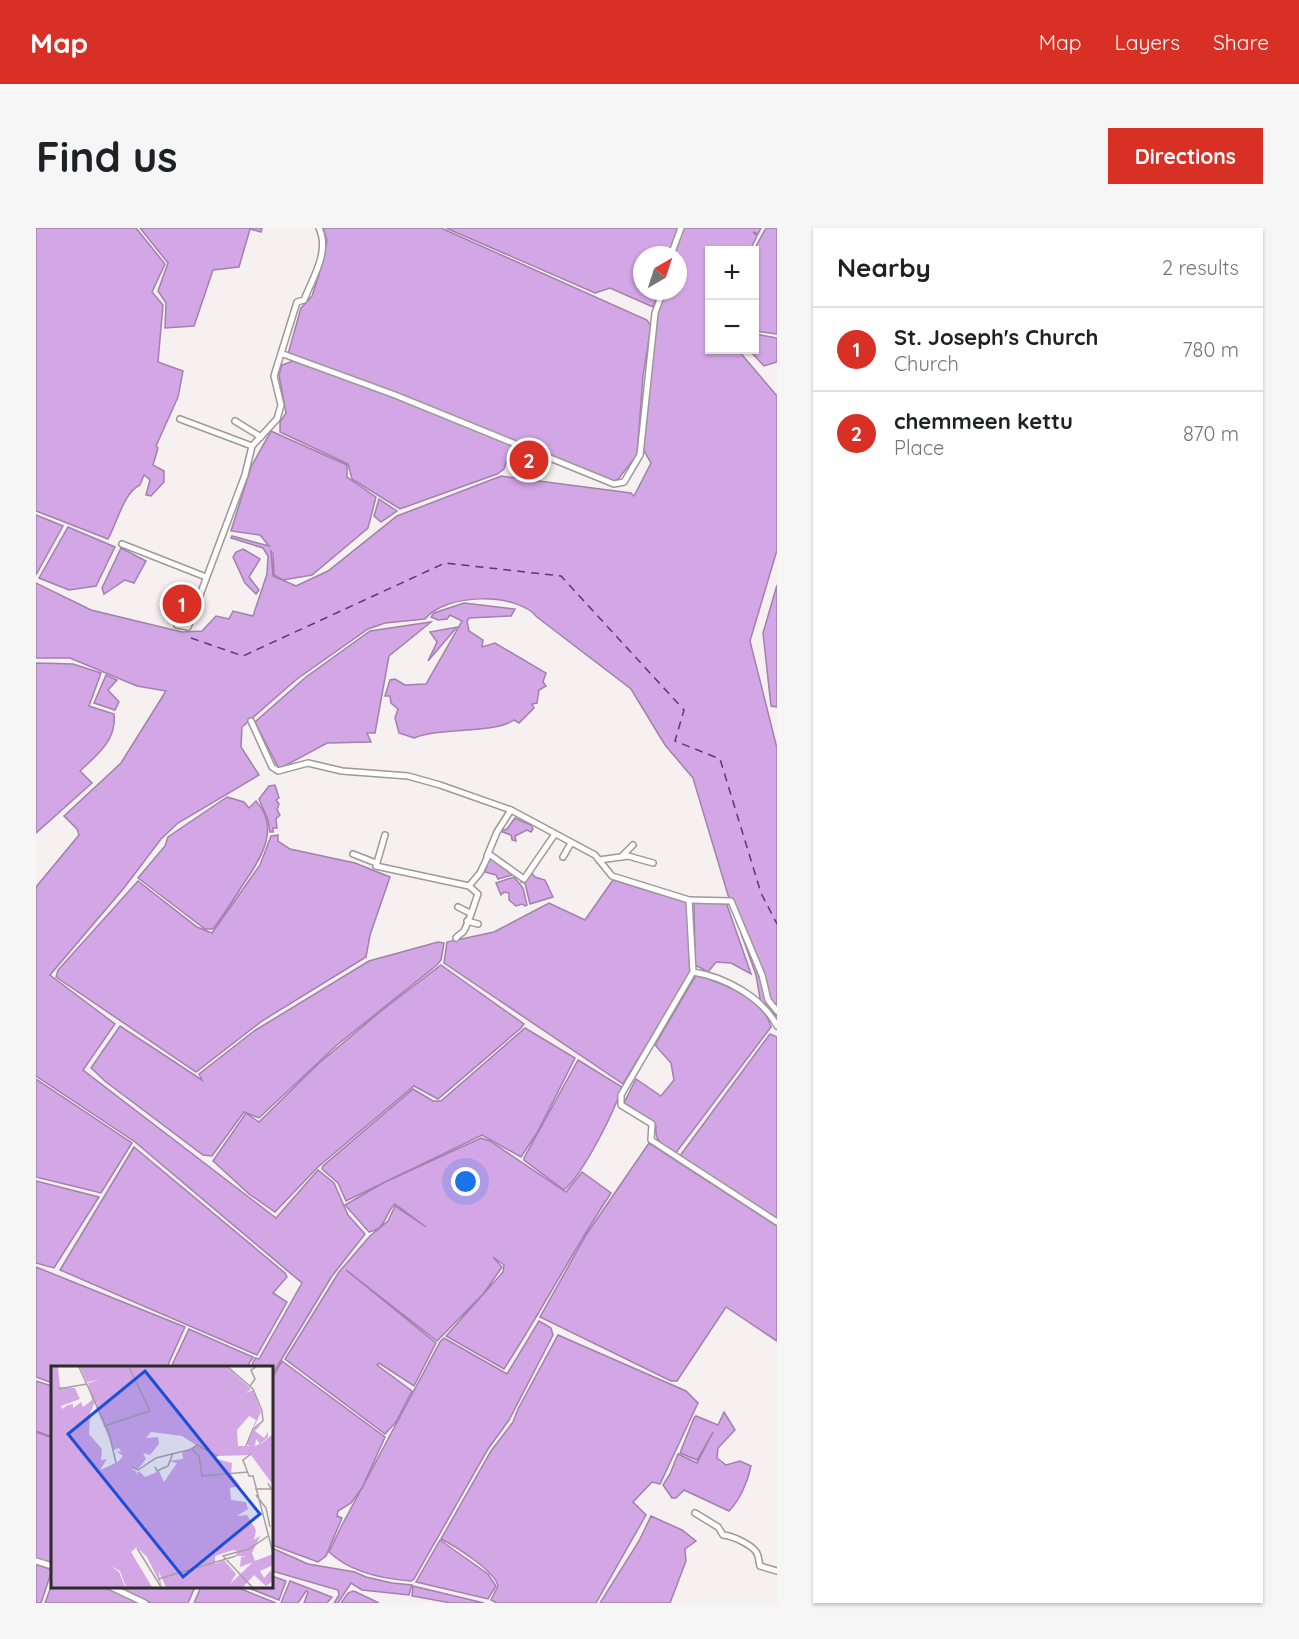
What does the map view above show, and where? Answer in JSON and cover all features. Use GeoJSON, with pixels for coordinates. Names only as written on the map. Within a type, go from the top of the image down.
{"type":"FeatureCollection","features":[{"type":"Feature","properties":{"kind":"street"},"geometry":{"type":"LineString","coordinates":[[177,625],[188,627],[245,475],[252,448],[277,419],[281,405],[274,376],[283,354],[297,302],[304,300],[323,252],[325,243],[320,228]]}},
{"type":"Feature","properties":{"kind":"street"},"geometry":{"type":"LineString","coordinates":[[674,246],[681,228]]}},
{"type":"Feature","properties":{"kind":"street"},"geometry":{"type":"LineString","coordinates":[[283,354],[395,395],[614,484],[624,482],[640,455],[655,313],[660,300]]}},
{"type":"Feature","properties":{"kind":"street"},"geometry":{"type":"LineString","coordinates":[[180,419],[252,448]]}},
{"type":"Feature","properties":{"kind":"street"},"geometry":{"type":"LineString","coordinates":[[235,421],[261,437]]}},
{"type":"Feature","properties":{"kind":"street"},"geometry":{"type":"LineString","coordinates":[[199,431],[252,448]]}},
{"type":"Feature","properties":{"kind":"street"},"geometry":{"type":"LineString","coordinates":[[122,544],[206,578]]}},
{"type":"Feature","properties":{"kind":"street"},"geometry":{"type":"LineString","coordinates":[[251,721],[272,767],[278,771],[308,763],[342,771],[408,776],[511,810],[599,860],[612,876],[689,900],[731,901],[762,975],[768,1000],[777,1011]]}},
{"type":"Feature","properties":{"kind":"street"},"geometry":{"type":"LineString","coordinates":[[469,886],[480,873],[496,832],[511,810]]}},
{"type":"Feature","properties":{"kind":"street"},"geometry":{"type":"LineString","coordinates":[[487,856],[492,855],[524,879],[555,834]]}},
{"type":"Feature","properties":{"kind":"street"},"geometry":{"type":"LineString","coordinates":[[376,863],[386,835]]}},
{"type":"Feature","properties":{"kind":"street"},"geometry":{"type":"LineString","coordinates":[[563,857],[571,843]]}},
{"type":"Feature","properties":{"kind":"street"},"geometry":{"type":"LineString","coordinates":[[621,857],[633,844]]}},
{"type":"Feature","properties":{"kind":"street"},"geometry":{"type":"LineString","coordinates":[[353,854],[376,863],[376,866],[396,872],[469,886],[478,894],[462,932],[456,938]]}},
{"type":"Feature","properties":{"kind":"street"},"geometry":{"type":"LineString","coordinates":[[599,860],[621,857],[653,862]]}},
{"type":"Feature","properties":{"kind":"street"},"geometry":{"type":"LineString","coordinates":[[689,900],[693,972],[621,1095],[621,1105],[652,1124],[651,1140],[777,1222]]}},
{"type":"Feature","properties":{"kind":"street"},"geometry":{"type":"LineString","coordinates":[[458,907],[470,912]]}},
{"type":"Feature","properties":{"kind":"street"},"geometry":{"type":"LineString","coordinates":[[467,921],[478,924]]}},
{"type":"Feature","properties":{"kind":"street"},"geometry":{"type":"LineString","coordinates":[[693,972],[744,992],[769,1012],[777,1026]]}},
{"type":"Feature","properties":{"kind":"street"},"geometry":{"type":"LineString","coordinates":[[694,1513],[715,1525],[723,1535],[736,1538],[754,1551],[758,1555],[760,1566],[777,1571]]}},
{"type":"Feature","properties":{"kind":"street"},"geometry":{"type":"LineString","coordinates":[[36,1561],[51,1566]]}},
{"type":"Feature","properties":{"kind":"street"},"geometry":{"type":"LineString","coordinates":[[111,1588],[145,1603]]}},
{"type":"Feature","properties":{"kind":"shaded area"},"geometry":{"type":"Polygon","coordinates":[[[36,228],[136,228],[165,264],[152,292],[163,305],[158,362],[183,371],[178,397],[156,446],[158,448],[153,465],[164,471],[164,482],[151,496],[146,495],[150,480],[144,475],[140,485],[125,501],[108,539],[36,511],[36,228]]]}},
{"type":"Feature","properties":{"kind":"shaded area"},"geometry":{"type":"Polygon","coordinates":[[[140,228],[262,228],[261,232],[250,229],[239,267],[213,270],[194,326],[165,328],[166,303],[158,291],[168,263],[140,228]]]}},
{"type":"Feature","properties":{"kind":"shaded area"},"geometry":{"type":"Polygon","coordinates":[[[323,228],[441,228],[647,320],[651,326],[643,376],[637,455],[614,482],[288,354],[301,308],[312,296],[323,262],[327,240],[323,228]]]}},
{"type":"Feature","properties":{"kind":"shaded area"},"geometry":{"type":"Polygon","coordinates":[[[446,228],[678,228],[672,246],[633,246],[633,298],[610,288],[595,293],[446,228]]]}},
{"type":"Feature","properties":{"kind":"shaded area"},"geometry":{"type":"Polygon","coordinates":[[[682,228],[761,228],[758,234],[753,232],[757,236],[752,246],[705,246],[705,354],[741,354],[777,396],[777,550],[750,641],[777,748],[777,1017],[761,1004],[756,975],[731,905],[693,778],[665,745],[631,689],[527,609],[514,603],[498,600],[464,600],[435,610],[425,619],[385,623],[368,629],[297,679],[242,727],[241,747],[259,775],[178,823],[161,839],[124,888],[50,975],[115,1024],[83,1070],[276,1218],[318,1170],[334,1183],[348,1215],[365,1234],[332,1276],[273,1373],[273,1366],[251,1366],[255,1358],[259,1359],[302,1283],[135,1142],[36,1076],[36,887],[79,835],[77,829],[64,816],[121,763],[166,691],[137,686],[70,658],[36,658],[36,583],[91,610],[182,632],[202,631],[216,616],[229,619],[233,611],[253,616],[267,574],[268,556],[263,548],[231,538],[232,536],[269,546],[260,535],[231,531],[251,467],[271,431],[347,465],[347,477],[376,497],[368,528],[312,575],[283,580],[274,575],[271,551],[273,576],[296,586],[328,571],[397,516],[501,476],[631,493],[634,496],[651,463],[643,449],[657,309],[662,300],[687,300],[687,246],[676,246],[682,228]]]}},
{"type":"Feature","properties":{"kind":"shaded area"},"geometry":{"type":"Polygon","coordinates":[[[766,228],[777,228],[777,334],[759,332],[759,246],[756,246],[766,228]]]}},
{"type":"Feature","properties":{"kind":"shaded area"},"geometry":{"type":"Polygon","coordinates":[[[637,300],[655,300],[653,307],[637,300]]]}},
{"type":"Feature","properties":{"kind":"shaded area"},"geometry":{"type":"Polygon","coordinates":[[[759,335],[777,338],[777,362],[764,366],[753,354],[759,354],[759,335]]]}},
{"type":"Feature","properties":{"kind":"shaded area"},"geometry":{"type":"Polygon","coordinates":[[[293,361],[382,391],[512,445],[504,469],[497,474],[400,509],[352,479],[348,464],[280,432],[280,422],[286,413],[279,375],[282,365],[293,361]]]}},
{"type":"Feature","properties":{"kind":"shaded area"},"geometry":{"type":"Polygon","coordinates":[[[515,446],[551,460],[546,473],[511,460],[515,446]]]}},
{"type":"Feature","properties":{"kind":"shaded area"},"geometry":{"type":"Polygon","coordinates":[[[379,499],[397,511],[381,522],[374,516],[379,499]]]}},
{"type":"Feature","properties":{"kind":"shaded area"},"geometry":{"type":"Polygon","coordinates":[[[36,515],[63,526],[36,575],[36,515]]]}},
{"type":"Feature","properties":{"kind":"shaded area"},"geometry":{"type":"Polygon","coordinates":[[[68,527],[115,547],[96,586],[69,590],[39,578],[68,527]]]}},
{"type":"Feature","properties":{"kind":"shaded area"},"geometry":{"type":"Polygon","coordinates":[[[121,548],[146,561],[134,583],[125,580],[104,594],[102,588],[121,548]]]}},
{"type":"Feature","properties":{"kind":"shaded area"},"geometry":{"type":"Polygon","coordinates":[[[243,549],[260,559],[249,577],[259,590],[256,594],[245,583],[233,557],[236,552],[243,549]]]}},
{"type":"Feature","properties":{"kind":"shaded area"},"geometry":{"type":"Polygon","coordinates":[[[777,585],[777,707],[771,706],[763,633],[777,585]]]}},
{"type":"Feature","properties":{"kind":"shaded area"},"geometry":{"type":"Polygon","coordinates":[[[464,603],[515,609],[511,616],[469,618],[467,621],[469,631],[483,640],[482,647],[495,643],[546,673],[543,682],[546,686],[539,690],[537,703],[532,704],[534,708],[519,723],[514,720],[494,727],[414,738],[399,733],[395,718],[398,709],[391,703],[390,696],[385,696],[390,680],[395,679],[405,685],[426,684],[462,621],[450,615],[447,619],[438,620],[431,617],[434,613],[464,603]]]}},
{"type":"Feature","properties":{"kind":"shaded area"},"geometry":{"type":"Polygon","coordinates":[[[431,622],[389,656],[375,733],[367,733],[371,742],[327,743],[279,769],[255,722],[306,677],[370,631],[431,622]]]}},
{"type":"Feature","properties":{"kind":"shaded area"},"geometry":{"type":"Polygon","coordinates":[[[457,627],[428,661],[437,642],[430,632],[457,627]]]}},
{"type":"Feature","properties":{"kind":"shaded area"},"geometry":{"type":"Polygon","coordinates":[[[36,663],[73,664],[101,673],[89,706],[114,714],[114,723],[109,739],[80,771],[92,783],[36,833],[36,663]]]}},
{"type":"Feature","properties":{"kind":"shaded area"},"geometry":{"type":"Polygon","coordinates":[[[106,675],[117,680],[108,690],[119,702],[115,710],[94,703],[106,675]]]}},
{"type":"Feature","properties":{"kind":"shaded area"},"geometry":{"type":"Polygon","coordinates":[[[275,785],[279,798],[276,800],[279,804],[277,810],[280,815],[276,819],[277,828],[273,828],[273,832],[270,832],[268,820],[259,799],[269,786],[275,785]]]}},
{"type":"Feature","properties":{"kind":"shaded area"},"geometry":{"type":"Polygon","coordinates":[[[227,797],[244,802],[249,808],[256,801],[264,812],[267,834],[261,856],[228,908],[213,929],[205,929],[138,878],[165,846],[168,837],[227,797]]]}},
{"type":"Feature","properties":{"kind":"shaded area"},"geometry":{"type":"Polygon","coordinates":[[[515,818],[531,825],[533,829],[531,832],[527,830],[515,836],[516,841],[512,840],[511,835],[500,831],[507,829],[515,818]]]}},
{"type":"Feature","properties":{"kind":"shaded area"},"geometry":{"type":"Polygon","coordinates":[[[278,835],[278,841],[290,849],[355,863],[390,877],[370,935],[366,957],[262,1021],[196,1072],[56,977],[58,970],[138,881],[197,927],[212,933],[260,865],[271,836],[278,835]]]}},
{"type":"Feature","properties":{"kind":"shaded area"},"geometry":{"type":"Polygon","coordinates":[[[489,857],[513,871],[512,875],[498,879],[496,875],[485,872],[489,857]]]}},
{"type":"Feature","properties":{"kind":"shaded area"},"geometry":{"type":"Polygon","coordinates":[[[530,871],[535,877],[545,880],[553,897],[530,904],[525,883],[521,882],[530,871]]]}},
{"type":"Feature","properties":{"kind":"shaded area"},"geometry":{"type":"Polygon","coordinates":[[[514,877],[523,888],[527,905],[525,906],[522,904],[516,906],[509,900],[509,893],[504,892],[501,895],[496,883],[514,877]]]}},
{"type":"Feature","properties":{"kind":"shaded area"},"geometry":{"type":"Polygon","coordinates":[[[613,880],[688,903],[690,973],[623,1084],[444,963],[447,942],[494,932],[549,903],[585,920],[613,880]]]}},
{"type":"Feature","properties":{"kind":"shaded area"},"geometry":{"type":"Polygon","coordinates":[[[694,902],[726,902],[751,974],[731,963],[716,962],[708,972],[695,965],[694,902]]]}},
{"type":"Feature","properties":{"kind":"shaded area"},"geometry":{"type":"Polygon","coordinates":[[[438,942],[444,943],[441,960],[437,965],[337,1045],[259,1118],[244,1112],[212,1156],[203,1155],[106,1082],[91,1068],[120,1026],[202,1080],[199,1074],[254,1031],[369,961],[438,942]]]}},
{"type":"Feature","properties":{"kind":"shaded area"},"geometry":{"type":"Polygon","coordinates":[[[441,965],[524,1024],[438,1099],[414,1086],[318,1167],[275,1212],[249,1194],[213,1161],[246,1113],[259,1122],[318,1064],[441,965]]]}},
{"type":"Feature","properties":{"kind":"shaded area"},"geometry":{"type":"Polygon","coordinates":[[[696,975],[741,993],[760,1008],[771,1027],[675,1154],[658,1140],[656,1126],[653,1122],[624,1103],[636,1079],[661,1096],[674,1080],[671,1063],[655,1045],[696,975]]]}},
{"type":"Feature","properties":{"kind":"shaded area"},"geometry":{"type":"Polygon","coordinates":[[[525,1028],[575,1058],[537,1133],[521,1157],[482,1135],[346,1201],[338,1183],[322,1169],[323,1166],[413,1089],[433,1101],[441,1101],[525,1028]]]}},
{"type":"Feature","properties":{"kind":"shaded area"},"geometry":{"type":"Polygon","coordinates":[[[770,1034],[777,1037],[777,1220],[679,1157],[770,1034]]]}},
{"type":"Feature","properties":{"kind":"shaded area"},"geometry":{"type":"Polygon","coordinates":[[[578,1060],[622,1087],[598,1141],[572,1182],[564,1190],[524,1158],[578,1060]]]}},
{"type":"Feature","properties":{"kind":"shaded area"},"geometry":{"type":"Polygon","coordinates":[[[36,1079],[132,1143],[101,1193],[36,1177],[36,1079]]]}},
{"type":"Feature","properties":{"kind":"shaded area"},"geometry":{"type":"Polygon","coordinates":[[[481,1138],[490,1141],[566,1192],[582,1172],[611,1193],[504,1369],[446,1336],[503,1272],[504,1265],[493,1257],[502,1267],[484,1293],[437,1341],[346,1270],[436,1343],[414,1386],[379,1363],[377,1365],[412,1391],[396,1422],[385,1434],[285,1359],[339,1272],[370,1236],[388,1221],[395,1206],[426,1227],[395,1204],[379,1228],[369,1232],[345,1205],[383,1183],[481,1138]]]}},
{"type":"Feature","properties":{"kind":"shaded area"},"geometry":{"type":"Polygon","coordinates":[[[649,1143],[777,1226],[777,1341],[726,1307],[677,1381],[671,1381],[540,1317],[586,1235],[649,1143]]]}},
{"type":"Feature","properties":{"kind":"shaded area"},"geometry":{"type":"Polygon","coordinates":[[[134,1147],[285,1273],[287,1277],[273,1293],[287,1302],[257,1355],[60,1270],[134,1147]]]}},
{"type":"Feature","properties":{"kind":"shaded area"},"geometry":{"type":"Polygon","coordinates":[[[36,1181],[99,1197],[54,1268],[36,1263],[36,1181]]]}},
{"type":"Feature","properties":{"kind":"shaded area"},"geometry":{"type":"Polygon","coordinates":[[[36,1267],[185,1327],[167,1366],[51,1366],[51,1383],[36,1377],[36,1267]]]}},
{"type":"Feature","properties":{"kind":"shaded area"},"geometry":{"type":"Polygon","coordinates":[[[539,1321],[551,1328],[553,1335],[509,1420],[488,1449],[414,1579],[400,1580],[367,1573],[347,1565],[329,1552],[440,1342],[444,1338],[507,1374],[539,1321]]]}},
{"type":"Feature","properties":{"kind":"shaded area"},"geometry":{"type":"Polygon","coordinates":[[[189,1329],[253,1357],[248,1366],[171,1366],[189,1329]]]}},
{"type":"Feature","properties":{"kind":"shaded area"},"geometry":{"type":"Polygon","coordinates":[[[558,1335],[686,1391],[698,1403],[660,1484],[652,1482],[633,1502],[646,1515],[596,1603],[497,1603],[491,1600],[498,1586],[490,1573],[441,1539],[491,1451],[513,1422],[558,1335]]]}},
{"type":"Feature","properties":{"kind":"shaded area"},"geometry":{"type":"Polygon","coordinates":[[[282,1361],[385,1437],[362,1488],[351,1503],[338,1511],[337,1516],[342,1518],[326,1556],[318,1562],[273,1545],[273,1376],[282,1361]]]}},
{"type":"Feature","properties":{"kind":"shaded area"},"geometry":{"type":"Polygon","coordinates":[[[36,1381],[51,1386],[51,1437],[36,1431],[36,1381]]]}},
{"type":"Feature","properties":{"kind":"shaded area"},"geometry":{"type":"Polygon","coordinates":[[[724,1412],[735,1430],[718,1448],[717,1458],[726,1465],[740,1461],[751,1466],[746,1484],[737,1501],[729,1511],[684,1490],[676,1498],[672,1498],[663,1485],[678,1454],[697,1463],[713,1432],[697,1460],[680,1453],[694,1418],[696,1416],[718,1425],[724,1412]]]}},
{"type":"Feature","properties":{"kind":"shaded area"},"geometry":{"type":"Polygon","coordinates":[[[36,1432],[51,1438],[51,1563],[36,1559],[36,1432]]]}},
{"type":"Feature","properties":{"kind":"shaded area"},"geometry":{"type":"Polygon","coordinates":[[[651,1516],[682,1530],[696,1541],[685,1549],[686,1561],[670,1603],[600,1603],[639,1541],[651,1516]]]}},
{"type":"Feature","properties":{"kind":"shaded area"},"geometry":{"type":"Polygon","coordinates":[[[440,1540],[488,1574],[496,1586],[488,1599],[416,1582],[440,1540]]]}},
{"type":"Feature","properties":{"kind":"shaded area"},"geometry":{"type":"Polygon","coordinates":[[[273,1548],[308,1564],[355,1572],[392,1583],[412,1585],[409,1595],[362,1590],[351,1583],[338,1603],[334,1603],[339,1595],[338,1590],[273,1571],[273,1548]]]}},
{"type":"Feature","properties":{"kind":"shaded area"},"geometry":{"type":"Polygon","coordinates":[[[36,1564],[51,1570],[51,1573],[41,1603],[36,1603],[36,1564]]]}},
{"type":"Feature","properties":{"kind":"shaded area"},"geometry":{"type":"Polygon","coordinates":[[[273,1576],[286,1581],[279,1600],[249,1588],[273,1588],[273,1576]]]}},
{"type":"Feature","properties":{"kind":"shaded area"},"geometry":{"type":"Polygon","coordinates":[[[290,1581],[332,1597],[327,1603],[304,1603],[308,1592],[306,1591],[298,1603],[281,1603],[290,1581]]]}},
{"type":"Feature","properties":{"kind":"shaded area"},"geometry":{"type":"Polygon","coordinates":[[[413,1586],[484,1603],[451,1603],[412,1596],[413,1586]]]}},
{"type":"Feature","properties":{"kind":"shaded area"},"geometry":{"type":"Polygon","coordinates":[[[51,1587],[106,1588],[140,1603],[45,1603],[51,1587]]]}},
{"type":"Feature","properties":{"kind":"shaded area"},"geometry":{"type":"Polygon","coordinates":[[[118,1588],[195,1588],[188,1603],[151,1603],[118,1588]]]}},
{"type":"Feature","properties":{"kind":"shaded area"},"geometry":{"type":"Polygon","coordinates":[[[201,1588],[238,1588],[276,1603],[194,1603],[201,1588]]]}},
{"type":"Feature","properties":{"kind":"shaded area"},"geometry":{"type":"Polygon","coordinates":[[[353,1591],[379,1603],[341,1603],[348,1593],[353,1591]]]}},
{"type":"Feature","properties":{"kind":"ferry route"},"geometry":{"type":"LineString","coordinates":[[191,638],[243,656],[445,563],[561,576],[684,710],[675,741],[720,759],[761,893],[777,924]]}},
{"type":"Feature","properties":{"kind":"place","name":"chemmeen kettu"},"geometry":{"type":"Point","coordinates":[529,460]}},
{"type":"Feature","properties":{"kind":"place","name":"St. Joseph's Church"},"geometry":{"type":"Point","coordinates":[182,604]}}]}
